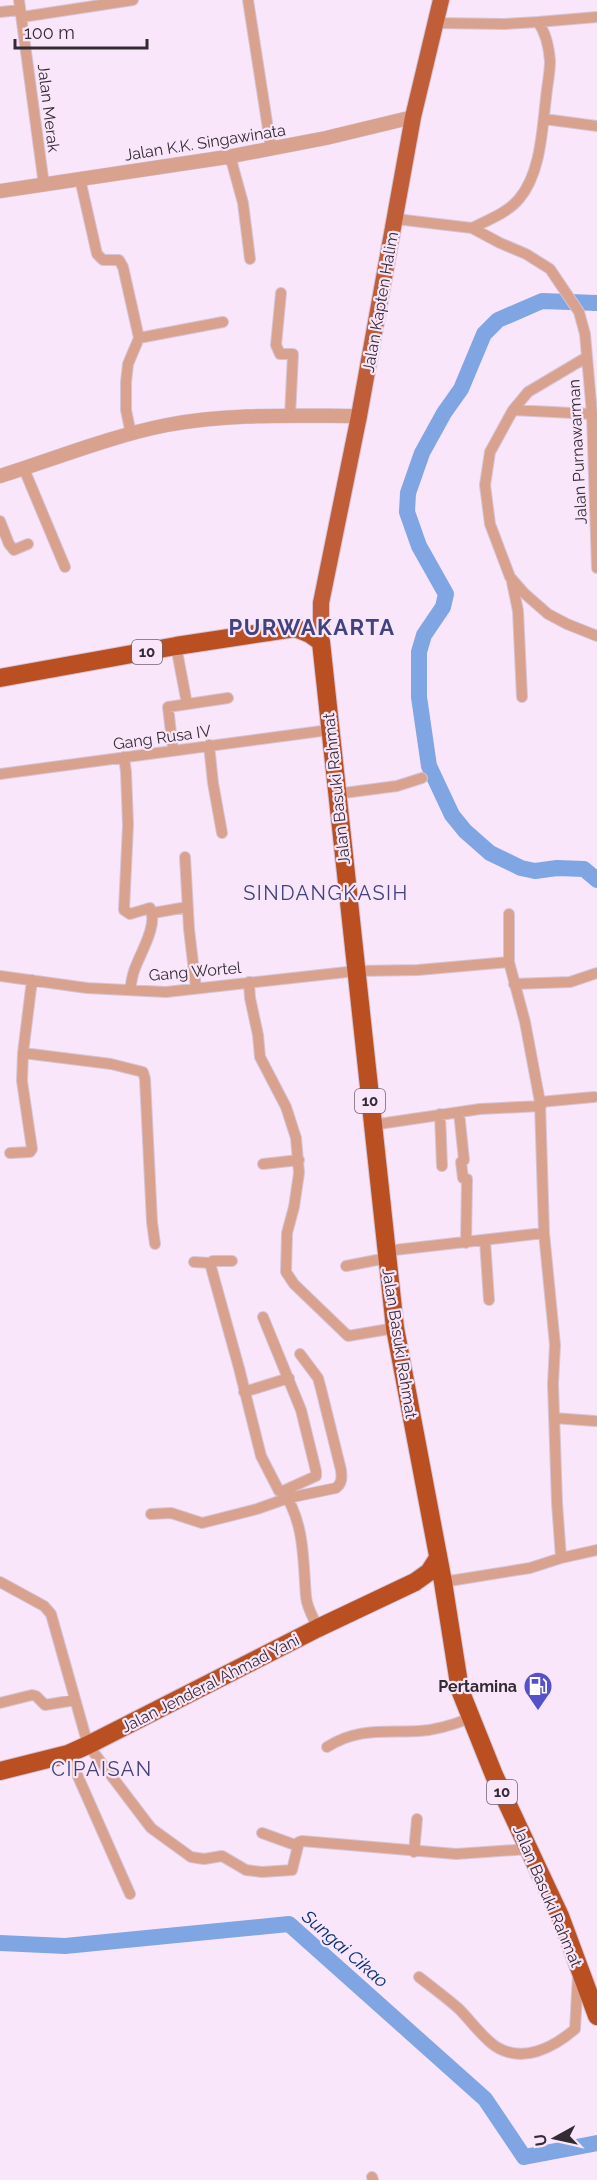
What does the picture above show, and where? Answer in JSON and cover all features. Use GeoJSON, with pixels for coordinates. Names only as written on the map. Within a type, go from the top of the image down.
{"type":"FeatureCollection","features":[{"type":"Feature","properties":{"kind":"highway"},"geometry":{"type":"LineString","coordinates":[[295,628],[310,634],[321,642]]}},
{"type":"Feature","properties":{"kind":"highway","name":"10"},"geometry":{"type":"LineString","coordinates":[[0,678],[176,646],[295,628]]}},
{"type":"Feature","properties":{"kind":"highway","name":"Jalan Basuki Rahmat"},"geometry":{"type":"LineString","coordinates":[[321,642],[386,1255],[396,1328],[460,1690],[470,1718],[560,1916],[597,2016]]}},
{"type":"Feature","properties":{"kind":"highway","name":"Jalan Jenderal Ahmad Yani"},"geometry":{"type":"LineString","coordinates":[[0,1771],[68,1754],[88,1745],[318,1628],[415,1582],[429,1572],[438,1558]]}},
{"type":"Feature","properties":{"kind":"highway"},"geometry":{"type":"LineString","coordinates":[[415,1582],[443,1587]]}},
{"type":"Feature","properties":{"kind":"main road","name":"Jalan Kapten Halim"},"geometry":{"type":"LineString","coordinates":[[321,642],[321,603],[359,416],[413,117],[441,0]]}},
{"type":"Feature","properties":{"kind":"main road"},"geometry":{"type":"LineString","coordinates":[[295,628],[310,619],[321,603]]}},
{"type":"Feature","properties":{"kind":"street"},"geometry":{"type":"LineString","coordinates":[[0,12],[133,0]]}},
{"type":"Feature","properties":{"kind":"street"},"geometry":{"type":"LineString","coordinates":[[248,0],[271,148]]}},
{"type":"Feature","properties":{"kind":"street","name":"Jalan Merak"},"geometry":{"type":"LineString","coordinates":[[20,9],[44,185]]}},
{"type":"Feature","properties":{"kind":"street"},"geometry":{"type":"LineString","coordinates":[[434,23],[504,24],[597,17]]}},
{"type":"Feature","properties":{"kind":"street"},"geometry":{"type":"LineString","coordinates":[[396,219],[472,228],[510,208],[520,198],[535,166],[544,119],[550,64],[546,38],[538,22]]}},
{"type":"Feature","properties":{"kind":"street","name":"Jalan K.K. Singawinata"},"geometry":{"type":"LineString","coordinates":[[0,191],[227,157],[326,138],[413,117]]}},
{"type":"Feature","properties":{"kind":"street"},"geometry":{"type":"LineString","coordinates":[[544,119],[597,126]]}},
{"type":"Feature","properties":{"kind":"street"},"geometry":{"type":"LineString","coordinates":[[227,157],[232,163],[243,203],[250,259]]}},
{"type":"Feature","properties":{"kind":"street"},"geometry":{"type":"LineString","coordinates":[[80,179],[98,254],[104,260],[119,260],[123,267],[139,338],[128,364],[126,382],[126,410],[131,434]]}},
{"type":"Feature","properties":{"kind":"street","name":"Jalan Purnawarman"},"geometry":{"type":"LineString","coordinates":[[472,228],[550,269],[579,312],[585,334],[592,414],[597,568]]}},
{"type":"Feature","properties":{"kind":"street"},"geometry":{"type":"LineString","coordinates":[[281,293],[276,345],[280,354],[293,354],[290,416]]}},
{"type":"Feature","properties":{"kind":"street"},"geometry":{"type":"LineString","coordinates":[[139,338],[223,322]]}},
{"type":"Feature","properties":{"kind":"street"},"geometry":{"type":"LineString","coordinates":[[585,334],[597,333]]}},
{"type":"Feature","properties":{"kind":"street"},"geometry":{"type":"LineString","coordinates":[[522,697],[518,611],[510,577],[490,524],[485,485],[490,452],[513,410],[528,392],[587,357]]}},
{"type":"Feature","properties":{"kind":"street"},"geometry":{"type":"LineString","coordinates":[[513,410],[592,414]]}},
{"type":"Feature","properties":{"kind":"street"},"geometry":{"type":"LineString","coordinates":[[0,476],[131,434],[167,425],[212,419],[359,416]]}},
{"type":"Feature","properties":{"kind":"street"},"geometry":{"type":"LineString","coordinates":[[24,469],[65,567]]}},
{"type":"Feature","properties":{"kind":"street"},"geometry":{"type":"LineString","coordinates":[[0,521],[9,544],[14,550],[28,544]]}},
{"type":"Feature","properties":{"kind":"street"},"geometry":{"type":"LineString","coordinates":[[510,577],[548,614],[597,636]]}},
{"type":"Feature","properties":{"kind":"street"},"geometry":{"type":"LineString","coordinates":[[176,646],[187,704]]}},
{"type":"Feature","properties":{"kind":"street"},"geometry":{"type":"LineString","coordinates":[[173,750],[168,707],[228,698]]}},
{"type":"Feature","properties":{"kind":"street","name":"Gang Rusa IV"},"geometry":{"type":"LineString","coordinates":[[0,774],[329,730]]}},
{"type":"Feature","properties":{"kind":"street"},"geometry":{"type":"LineString","coordinates":[[209,745],[222,833]]}},
{"type":"Feature","properties":{"kind":"street"},"geometry":{"type":"LineString","coordinates":[[124,757],[128,825],[123,910],[130,914],[150,908],[153,913],[147,940],[134,972],[130,990]]}},
{"type":"Feature","properties":{"kind":"street"},"geometry":{"type":"LineString","coordinates":[[336,794],[407,784],[409,781],[422,778]]}},
{"type":"Feature","properties":{"kind":"street"},"geometry":{"type":"LineString","coordinates":[[185,857],[187,907],[196,988]]}},
{"type":"Feature","properties":{"kind":"street"},"geometry":{"type":"LineString","coordinates":[[153,913],[187,907]]}},
{"type":"Feature","properties":{"kind":"street"},"geometry":{"type":"LineString","coordinates":[[509,914],[509,962],[525,1022],[541,1104],[544,1233],[555,1345],[554,1418],[561,1558]]}},
{"type":"Feature","properties":{"kind":"street","name":"Gang Wortel"},"geometry":{"type":"LineString","coordinates":[[0,976],[87,988],[166,992],[249,981],[356,971],[418,970],[509,962]]}},
{"type":"Feature","properties":{"kind":"street"},"geometry":{"type":"LineString","coordinates":[[514,984],[570,982],[597,973]]}},
{"type":"Feature","properties":{"kind":"street"},"geometry":{"type":"LineString","coordinates":[[10,1153],[30,1152],[32,1149],[22,1081],[32,980]]}},
{"type":"Feature","properties":{"kind":"street"},"geometry":{"type":"LineString","coordinates":[[249,981],[260,1057],[286,1107],[296,1138],[299,1160],[294,1207],[287,1233],[286,1272],[294,1284],[348,1336],[396,1328]]}},
{"type":"Feature","properties":{"kind":"street"},"geometry":{"type":"LineString","coordinates":[[23,1053],[111,1064],[143,1072],[155,1244]]}},
{"type":"Feature","properties":{"kind":"street"},"geometry":{"type":"LineString","coordinates":[[372,1125],[440,1114],[594,1097]]}},
{"type":"Feature","properties":{"kind":"street"},"geometry":{"type":"LineString","coordinates":[[459,1112],[464,1160],[461,1162],[463,1178],[467,1179],[466,1243]]}},
{"type":"Feature","properties":{"kind":"street"},"geometry":{"type":"LineString","coordinates":[[440,1114],[442,1166]]}},
{"type":"Feature","properties":{"kind":"street"},"geometry":{"type":"LineString","coordinates":[[263,1164],[299,1160]]}},
{"type":"Feature","properties":{"kind":"street"},"geometry":{"type":"LineString","coordinates":[[345,1266],[426,1245],[466,1243],[544,1233]]}},
{"type":"Feature","properties":{"kind":"street"},"geometry":{"type":"LineString","coordinates":[[485,1241],[489,1300]]}},
{"type":"Feature","properties":{"kind":"street"},"geometry":{"type":"LineString","coordinates":[[194,1262],[232,1261]]}},
{"type":"Feature","properties":{"kind":"street"},"geometry":{"type":"LineString","coordinates":[[211,1263],[261,1456],[279,1491],[285,1495],[304,1550],[306,1599],[318,1628]]}},
{"type":"Feature","properties":{"kind":"street"},"geometry":{"type":"LineString","coordinates":[[151,1514],[171,1513],[202,1523],[257,1509],[316,1476],[301,1410],[263,1317]]}},
{"type":"Feature","properties":{"kind":"street"},"geometry":{"type":"LineString","coordinates":[[285,1495],[336,1488],[342,1480],[318,1378],[300,1354]]}},
{"type":"Feature","properties":{"kind":"street"},"geometry":{"type":"LineString","coordinates":[[244,1392],[289,1378]]}},
{"type":"Feature","properties":{"kind":"street"},"geometry":{"type":"LineString","coordinates":[[554,1418],[595,1420]]}},
{"type":"Feature","properties":{"kind":"street"},"geometry":{"type":"LineString","coordinates":[[443,1587],[530,1568],[597,1550]]}},
{"type":"Feature","properties":{"kind":"street"},"geometry":{"type":"LineString","coordinates":[[0,1582],[44,1606],[51,1614],[88,1745],[151,1828],[191,1857],[204,1859],[219,1856],[225,1857],[246,1870],[287,1872],[294,1868],[299,1842],[302,1841],[414,1852],[474,1854],[529,1849]]}},
{"type":"Feature","properties":{"kind":"street"},"geometry":{"type":"LineString","coordinates":[[0,1703],[32,1695],[45,1705],[75,1700]]}},
{"type":"Feature","properties":{"kind":"street"},"geometry":{"type":"LineString","coordinates":[[327,1748],[343,1738],[365,1732],[421,1731],[450,1726],[470,1718]]}},
{"type":"Feature","properties":{"kind":"street"},"geometry":{"type":"LineString","coordinates":[[68,1754],[130,1894]]}},
{"type":"Feature","properties":{"kind":"street"},"geometry":{"type":"LineString","coordinates":[[414,1852],[417,1819]]}},
{"type":"Feature","properties":{"kind":"street"},"geometry":{"type":"LineString","coordinates":[[262,1833],[298,1846]]}},
{"type":"Feature","properties":{"kind":"street"},"geometry":{"type":"LineString","coordinates":[[419,1977],[458,2008],[494,2045],[522,2055],[548,2047],[576,2029],[578,1966]]}},
{"type":"Feature","properties":{"kind":"waterway"},"geometry":{"type":"LineString","coordinates":[[597,303],[542,301],[498,320],[484,334],[461,389],[444,413],[422,453],[408,493],[407,512],[419,546],[446,594],[443,607],[424,635],[419,652],[419,697],[429,766],[452,815],[465,831],[490,853],[521,868],[535,871],[557,868],[584,869],[597,880]]}},
{"type":"Feature","properties":{"kind":"waterway","name":"Sungai Cikao"},"geometry":{"type":"LineString","coordinates":[[0,1943],[65,1946],[289,1924],[485,2099],[524,2157],[597,2143]]}},
{"type":"Feature","properties":{"kind":"place","name":"Pertamina"},"geometry":{"type":"Point","coordinates":[538,1712]}},
{"type":"Feature","properties":{"kind":"district","name":"PURWAKARTA"},"geometry":{"type":"Point","coordinates":[312,627]}},
{"type":"Feature","properties":{"kind":"district","name":"SINDANGKASIH"},"geometry":{"type":"Point","coordinates":[326,893]}},
{"type":"Feature","properties":{"kind":"district","name":"CIPAISAN"},"geometry":{"type":"Point","coordinates":[102,1769]}}]}
